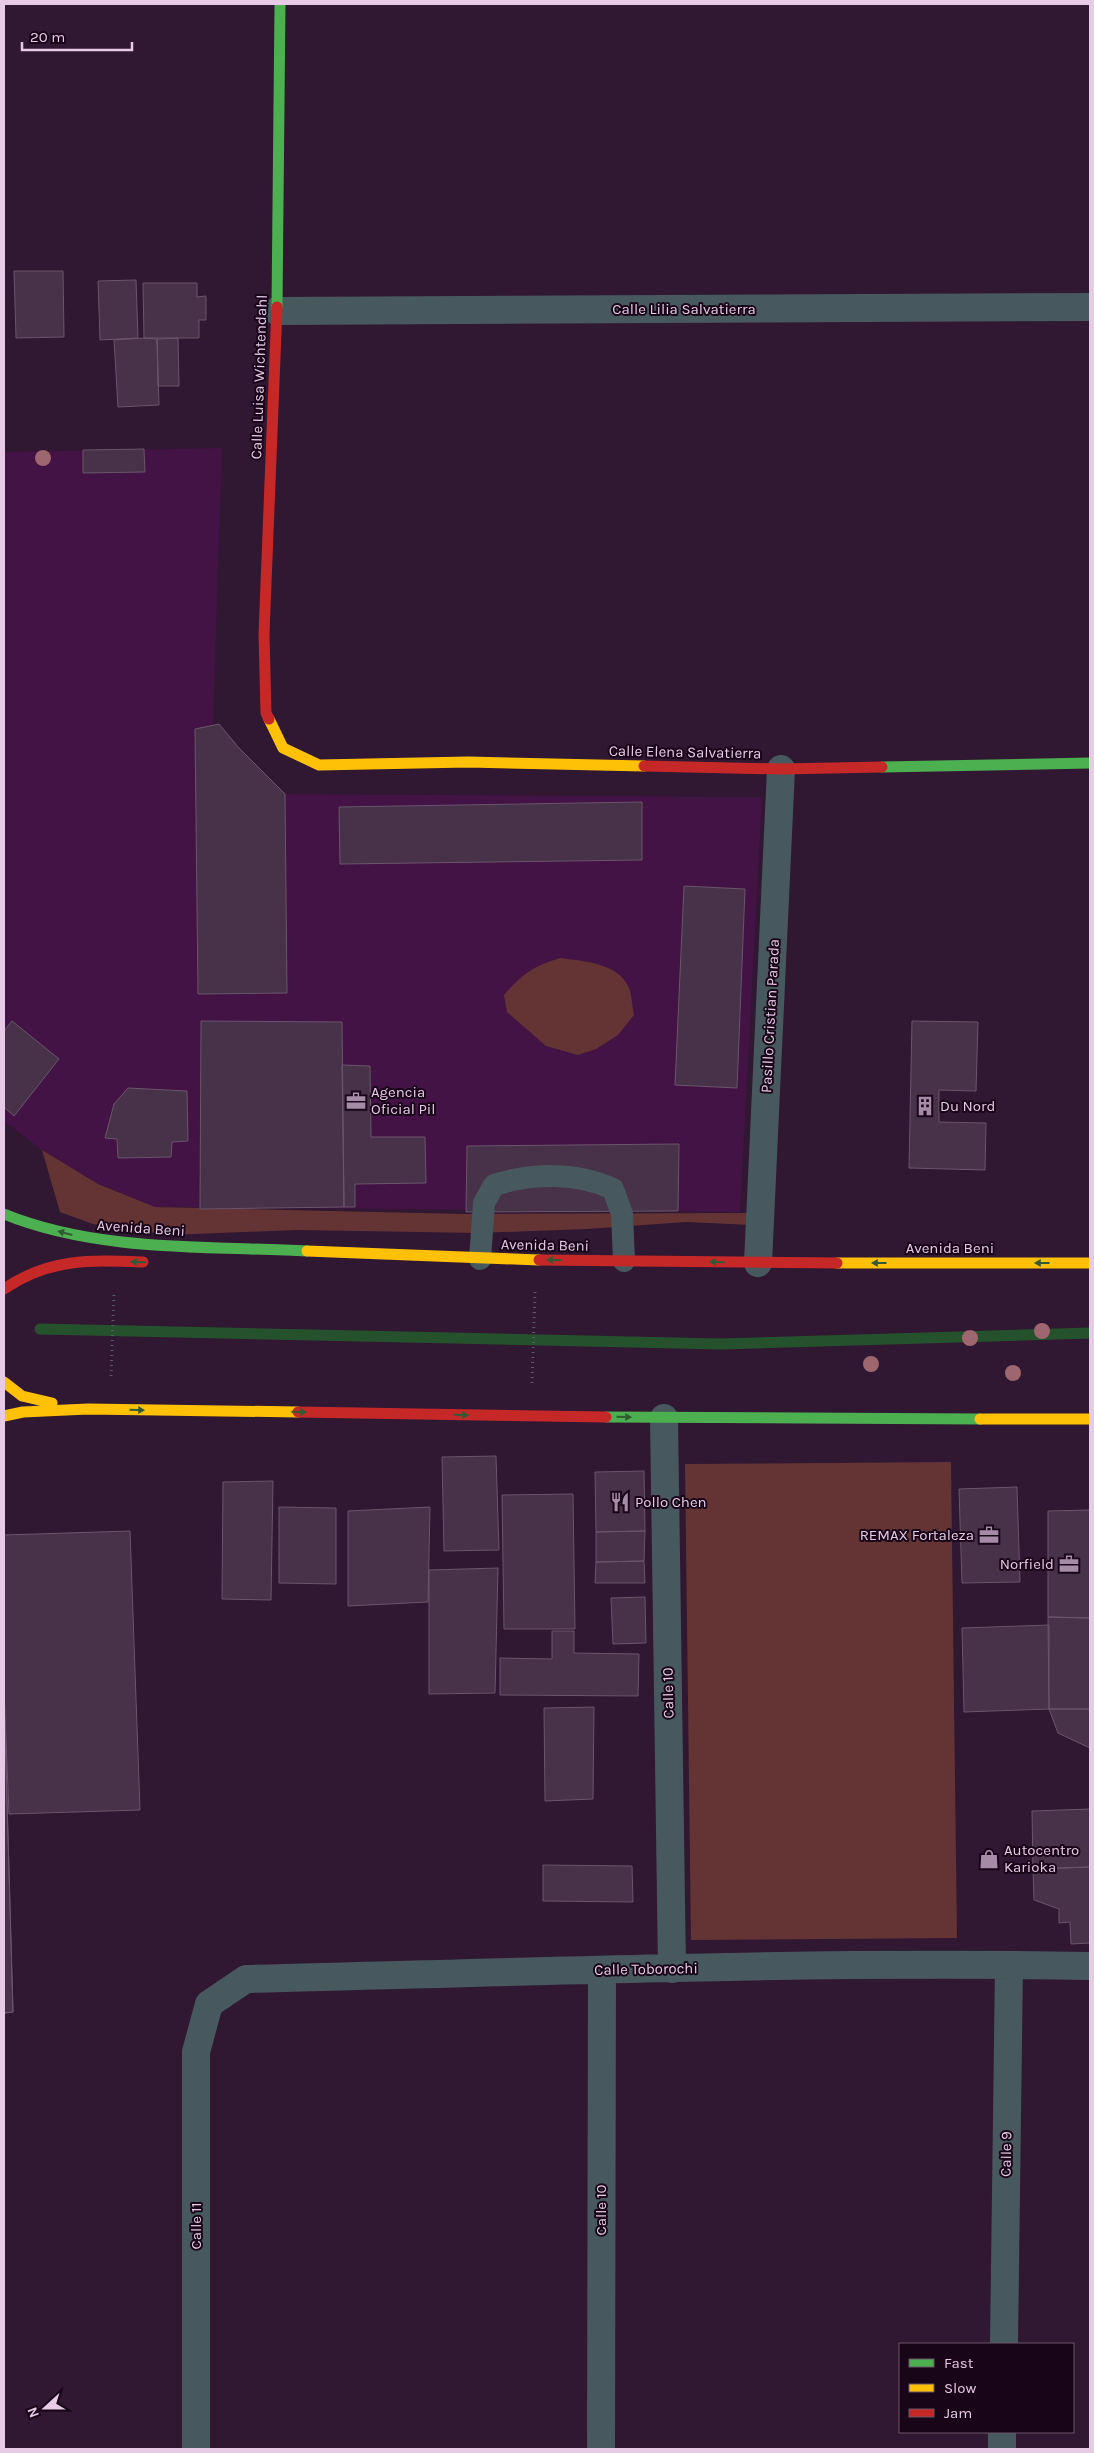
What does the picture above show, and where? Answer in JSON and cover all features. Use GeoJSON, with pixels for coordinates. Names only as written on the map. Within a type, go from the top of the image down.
{"type":"FeatureCollection","features":[{"type":"Feature","properties":{"kind":"street","name":"Calle Luisa Wichtendahl"},"geometry":{"type":"LineString","coordinates":[[280,4],[277,311],[264,634],[266,713],[283,748]]}},
{"type":"Feature","properties":{"kind":"street","name":"Calle Lilia Salvatierra"},"geometry":{"type":"LineString","coordinates":[[277,311],[1090,307]]}},
{"type":"Feature","properties":{"kind":"street","name":"Calle Elena Salvatierra"},"geometry":{"type":"LineString","coordinates":[[283,748],[319,765],[468,762],[781,769],[1090,763]]}},
{"type":"Feature","properties":{"kind":"street","name":"Pasillo Cristian Parada"},"geometry":{"type":"LineString","coordinates":[[758,1263],[781,769]]}},
{"type":"Feature","properties":{"kind":"street","name":"Avenida Beni"},"geometry":{"type":"LineString","coordinates":[[4,1214],[84,1238],[113,1242],[473,1259],[758,1263],[1090,1263]]}},
{"type":"Feature","properties":{"kind":"street"},"geometry":{"type":"LineString","coordinates":[[387,1267],[473,1259]]}},
{"type":"Feature","properties":{"kind":"street"},"geometry":{"type":"LineString","coordinates":[[8,1286],[42,1268],[64,1262],[90,1260],[154,1263]]}},
{"type":"Feature","properties":{"kind":"street"},"geometry":{"type":"LineString","coordinates":[[4,1382],[22,1396],[88,1409]]}},
{"type":"Feature","properties":{"kind":"street"},"geometry":{"type":"LineString","coordinates":[[4,1416],[23,1412],[88,1409],[664,1418],[1090,1419]]}},
{"type":"Feature","properties":{"kind":"street","name":"Calle 10"},"geometry":{"type":"LineString","coordinates":[[664,1418],[672,1969]]}},
{"type":"Feature","properties":{"kind":"street","name":"Calle Toborochi"},"geometry":{"type":"LineString","coordinates":[[209,2004],[246,1979],[602,1970],[1009,1965],[1090,1966]]}},
{"type":"Feature","properties":{"kind":"street","name":"Calle 9"},"geometry":{"type":"LineString","coordinates":[[1004,2343],[1009,1965]]}},
{"type":"Feature","properties":{"kind":"street","name":"Calle 10"},"geometry":{"type":"LineString","coordinates":[[601,2449],[602,1970]]}},
{"type":"Feature","properties":{"kind":"street","name":"Calle 11"},"geometry":{"type":"LineString","coordinates":[[196,2449],[196,2052],[209,2004]]}},
{"type":"Feature","properties":{"kind":"street"},"geometry":{"type":"LineString","coordinates":[[1002,2433],[1002,2449]]}},
{"type":"Feature","properties":{"kind":"lane"},"geometry":{"type":"LineString","coordinates":[[473,1259],[484,1203],[494,1185],[515,1178],[559,1176],[594,1179],[613,1188],[622,1214],[624,1261]]}},
{"type":"Feature","properties":{"kind":"path"},"geometry":{"type":"LineString","coordinates":[[111,1386],[115,1283]]}},
{"type":"Feature","properties":{"kind":"path"},"geometry":{"type":"LineString","coordinates":[[531,1387],[535,1290]]}},
{"type":"Feature","properties":{"kind":"shaded area"},"geometry":{"type":"Polygon","coordinates":[[[222,448],[213,725],[219,724],[239,748],[285,794],[762,797],[740,1212],[155,1207],[98,1184],[42,1150],[4,1121],[4,452],[222,448]]]}},
{"type":"Feature","properties":{"kind":"shaded area"},"geometry":{"type":"Polygon","coordinates":[[[560,958],[589,962],[609,968],[624,980],[631,994],[634,1015],[618,1035],[596,1049],[578,1055],[546,1046],[507,1012],[504,995],[529,972],[543,964],[560,958]]]}},
{"type":"Feature","properties":{"kind":"shaded area"},"geometry":{"type":"Polygon","coordinates":[[[42,1150],[98,1184],[155,1207],[466,1214],[754,1213],[752,1225],[686,1222],[587,1229],[478,1233],[297,1230],[170,1235],[93,1224],[60,1212],[42,1150]]]}},
{"type":"Feature","properties":{"kind":"shaded area"},"geometry":{"type":"Polygon","coordinates":[[[951,1462],[957,1938],[691,1940],[685,1464],[951,1462]]]}},
{"type":"Feature","properties":{"kind":"building"},"geometry":{"type":"Polygon","coordinates":[[[14,271],[63,271],[64,337],[16,338],[14,271]]]}},
{"type":"Feature","properties":{"kind":"building"},"geometry":{"type":"Polygon","coordinates":[[[136,280],[138,338],[100,340],[98,281],[136,280]]]}},
{"type":"Feature","properties":{"kind":"building"},"geometry":{"type":"Polygon","coordinates":[[[143,283],[197,283],[197,297],[206,296],[206,320],[199,320],[199,338],[144,338],[143,283]]]}},
{"type":"Feature","properties":{"kind":"building"},"geometry":{"type":"Polygon","coordinates":[[[178,338],[179,386],[158,386],[157,339],[178,338]]]}},
{"type":"Feature","properties":{"kind":"building"},"geometry":{"type":"Polygon","coordinates":[[[157,339],[159,405],[118,407],[114,340],[157,339]]]}},
{"type":"Feature","properties":{"kind":"building"},"geometry":{"type":"Polygon","coordinates":[[[144,449],[145,472],[83,473],[83,450],[144,449]]]}},
{"type":"Feature","properties":{"kind":"building"},"geometry":{"type":"Polygon","coordinates":[[[219,724],[239,748],[285,794],[287,993],[198,994],[195,729],[219,724]]]}},
{"type":"Feature","properties":{"kind":"building"},"geometry":{"type":"Polygon","coordinates":[[[642,802],[642,860],[340,864],[339,807],[642,802]]]}},
{"type":"Feature","properties":{"kind":"building"},"geometry":{"type":"Polygon","coordinates":[[[684,886],[745,889],[737,1088],[675,1085],[684,886]]]}},
{"type":"Feature","properties":{"kind":"building"},"geometry":{"type":"Polygon","coordinates":[[[12,1021],[59,1059],[14,1116],[4,1107],[4,1031],[12,1021]]]}},
{"type":"Feature","properties":{"kind":"building"},"geometry":{"type":"Polygon","coordinates":[[[201,1021],[342,1022],[344,1207],[200,1209],[201,1021]]]}},
{"type":"Feature","properties":{"kind":"building","name":"Du Nord"},"geometry":{"type":"Polygon","coordinates":[[[912,1021],[978,1022],[976,1091],[939,1090],[939,1122],[986,1123],[985,1170],[909,1168],[912,1021]]]}},
{"type":"Feature","properties":{"kind":"building","name":"Agencia Oficial Pil"},"geometry":{"type":"Polygon","coordinates":[[[342,1065],[370,1066],[371,1137],[425,1137],[426,1183],[355,1184],[355,1207],[344,1207],[342,1065]]]}},
{"type":"Feature","properties":{"kind":"building"},"geometry":{"type":"Polygon","coordinates":[[[128,1088],[187,1091],[188,1141],[172,1142],[171,1157],[118,1158],[117,1139],[105,1138],[114,1104],[128,1088]]]}},
{"type":"Feature","properties":{"kind":"building"},"geometry":{"type":"Polygon","coordinates":[[[679,1144],[678,1211],[466,1212],[467,1146],[679,1144]]]}},
{"type":"Feature","properties":{"kind":"building"},"geometry":{"type":"Polygon","coordinates":[[[496,1456],[499,1550],[444,1551],[442,1457],[496,1456]]]}},
{"type":"Feature","properties":{"kind":"building","name":"Pollo Chen"},"geometry":{"type":"Polygon","coordinates":[[[644,1471],[645,1531],[596,1532],[595,1472],[644,1471]]]}},
{"type":"Feature","properties":{"kind":"building"},"geometry":{"type":"Polygon","coordinates":[[[273,1481],[271,1600],[222,1599],[223,1482],[273,1481]]]}},
{"type":"Feature","properties":{"kind":"building","name":"REMAX Fortaleza"},"geometry":{"type":"Polygon","coordinates":[[[1017,1487],[1020,1582],[962,1583],[959,1489],[1017,1487]]]}},
{"type":"Feature","properties":{"kind":"building"},"geometry":{"type":"Polygon","coordinates":[[[573,1494],[575,1629],[504,1629],[502,1495],[573,1494]]]}},
{"type":"Feature","properties":{"kind":"building"},"geometry":{"type":"Polygon","coordinates":[[[279,1507],[336,1508],[336,1584],[279,1583],[279,1507]]]}},
{"type":"Feature","properties":{"kind":"building"},"geometry":{"type":"Polygon","coordinates":[[[430,1507],[428,1602],[348,1606],[348,1511],[430,1507]]]}},
{"type":"Feature","properties":{"kind":"building","name":"Norfield"},"geometry":{"type":"Polygon","coordinates":[[[1090,1510],[1090,1618],[1048,1617],[1048,1511],[1090,1510]]]}},
{"type":"Feature","properties":{"kind":"building"},"geometry":{"type":"Polygon","coordinates":[[[130,1531],[140,1810],[9,1814],[4,1688],[4,1535],[130,1531]]]}},
{"type":"Feature","properties":{"kind":"building"},"geometry":{"type":"Polygon","coordinates":[[[645,1531],[644,1561],[596,1562],[596,1532],[645,1531]]]}},
{"type":"Feature","properties":{"kind":"building"},"geometry":{"type":"Polygon","coordinates":[[[644,1561],[645,1583],[595,1583],[596,1562],[644,1561]]]}},
{"type":"Feature","properties":{"kind":"building"},"geometry":{"type":"Polygon","coordinates":[[[498,1568],[495,1693],[429,1694],[429,1570],[498,1568]]]}},
{"type":"Feature","properties":{"kind":"building"},"geometry":{"type":"Polygon","coordinates":[[[645,1597],[646,1643],[613,1644],[611,1598],[645,1597]]]}},
{"type":"Feature","properties":{"kind":"building"},"geometry":{"type":"Polygon","coordinates":[[[1048,1617],[1090,1618],[1090,1709],[1049,1709],[1048,1617]]]}},
{"type":"Feature","properties":{"kind":"building"},"geometry":{"type":"Polygon","coordinates":[[[1049,1625],[1049,1709],[964,1712],[962,1628],[1049,1625]]]}},
{"type":"Feature","properties":{"kind":"building"},"geometry":{"type":"Polygon","coordinates":[[[552,1631],[574,1631],[574,1653],[639,1654],[638,1696],[500,1695],[500,1658],[552,1659],[552,1631]]]}},
{"type":"Feature","properties":{"kind":"building"},"geometry":{"type":"Polygon","coordinates":[[[4,1695],[13,2012],[4,2013],[4,1695]]]}},
{"type":"Feature","properties":{"kind":"building"},"geometry":{"type":"Polygon","coordinates":[[[4,1695],[13,2012],[4,2013],[4,1695]]]}},
{"type":"Feature","properties":{"kind":"building"},"geometry":{"type":"Polygon","coordinates":[[[594,1707],[593,1799],[545,1801],[544,1708],[594,1707]]]}},
{"type":"Feature","properties":{"kind":"building"},"geometry":{"type":"Polygon","coordinates":[[[1049,1709],[1090,1709],[1090,1748],[1058,1733],[1049,1709]]]}},
{"type":"Feature","properties":{"kind":"building"},"geometry":{"type":"Polygon","coordinates":[[[1090,1809],[1090,1867],[1033,1869],[1032,1811],[1090,1809]]]}},
{"type":"Feature","properties":{"kind":"building"},"geometry":{"type":"Polygon","coordinates":[[[543,1865],[632,1866],[633,1902],[543,1901],[543,1865]]]}},
{"type":"Feature","properties":{"kind":"building"},"geometry":{"type":"Polygon","coordinates":[[[1090,1867],[1090,1943],[1071,1944],[1070,1922],[1059,1923],[1059,1909],[1034,1900],[1033,1869],[1090,1867]]]}},
{"type":"Feature","properties":{"kind":"waterway"},"geometry":{"type":"LineString","coordinates":[[40,1329],[721,1344],[1090,1333]]}},
{"type":"Feature","properties":{"kind":"traffic: fast"},"geometry":{"type":"LineString","coordinates":[[277,307],[280,4]]}},
{"type":"Feature","properties":{"kind":"traffic: fast"},"geometry":{"type":"LineString","coordinates":[[882,767],[1090,763]]}},
{"type":"Feature","properties":{"kind":"traffic: fast"},"geometry":{"type":"LineString","coordinates":[[4,1214],[40,1226],[114,1241],[153,1245],[307,1251]]}},
{"type":"Feature","properties":{"kind":"traffic: fast"},"geometry":{"type":"LineString","coordinates":[[606,1417],[980,1419]]}},
{"type":"Feature","properties":{"kind":"traffic: slow"},"geometry":{"type":"LineString","coordinates":[[269,719],[283,748],[319,765],[468,762],[644,766]]}},
{"type":"Feature","properties":{"kind":"traffic: slow"},"geometry":{"type":"LineString","coordinates":[[307,1251],[539,1260]]}},
{"type":"Feature","properties":{"kind":"traffic: slow"},"geometry":{"type":"LineString","coordinates":[[837,1263],[1090,1263]]}},
{"type":"Feature","properties":{"kind":"traffic: slow"},"geometry":{"type":"LineString","coordinates":[[4,1382],[22,1396],[52,1403]]}},
{"type":"Feature","properties":{"kind":"traffic: slow"},"geometry":{"type":"LineString","coordinates":[[4,1416],[23,1412],[88,1409],[298,1412]]}},
{"type":"Feature","properties":{"kind":"traffic: slow"},"geometry":{"type":"LineString","coordinates":[[980,1419],[1090,1419]]}},
{"type":"Feature","properties":{"kind":"traffic: jam"},"geometry":{"type":"LineString","coordinates":[[269,719],[266,713],[264,634],[277,307]]}},
{"type":"Feature","properties":{"kind":"traffic: jam"},"geometry":{"type":"LineString","coordinates":[[644,766],[781,769],[882,767]]}},
{"type":"Feature","properties":{"kind":"traffic: jam"},"geometry":{"type":"LineString","coordinates":[[539,1260],[837,1263]]}},
{"type":"Feature","properties":{"kind":"traffic: jam"},"geometry":{"type":"LineString","coordinates":[[4,1289],[37,1271],[54,1266],[88,1261],[143,1262]]}},
{"type":"Feature","properties":{"kind":"traffic: jam"},"geometry":{"type":"LineString","coordinates":[[298,1412],[606,1417]]}},
{"type":"Feature","properties":{"kind":"place","name":"Agencia Oficial Pil"},"geometry":{"type":"Point","coordinates":[356,1101]}},
{"type":"Feature","properties":{"kind":"place","name":"Du Nord"},"geometry":{"type":"Point","coordinates":[925,1106]}},
{"type":"Feature","properties":{"kind":"place","name":"Pollo Chen"},"geometry":{"type":"Point","coordinates":[620,1502]}},
{"type":"Feature","properties":{"kind":"place","name":"REMAX Fortaleza"},"geometry":{"type":"Point","coordinates":[989,1535]}},
{"type":"Feature","properties":{"kind":"place","name":"Norfield"},"geometry":{"type":"Point","coordinates":[1069,1564]}},
{"type":"Feature","properties":{"kind":"place","name":"Autocentro Karioka"},"geometry":{"type":"Point","coordinates":[989,1859]}}]}
